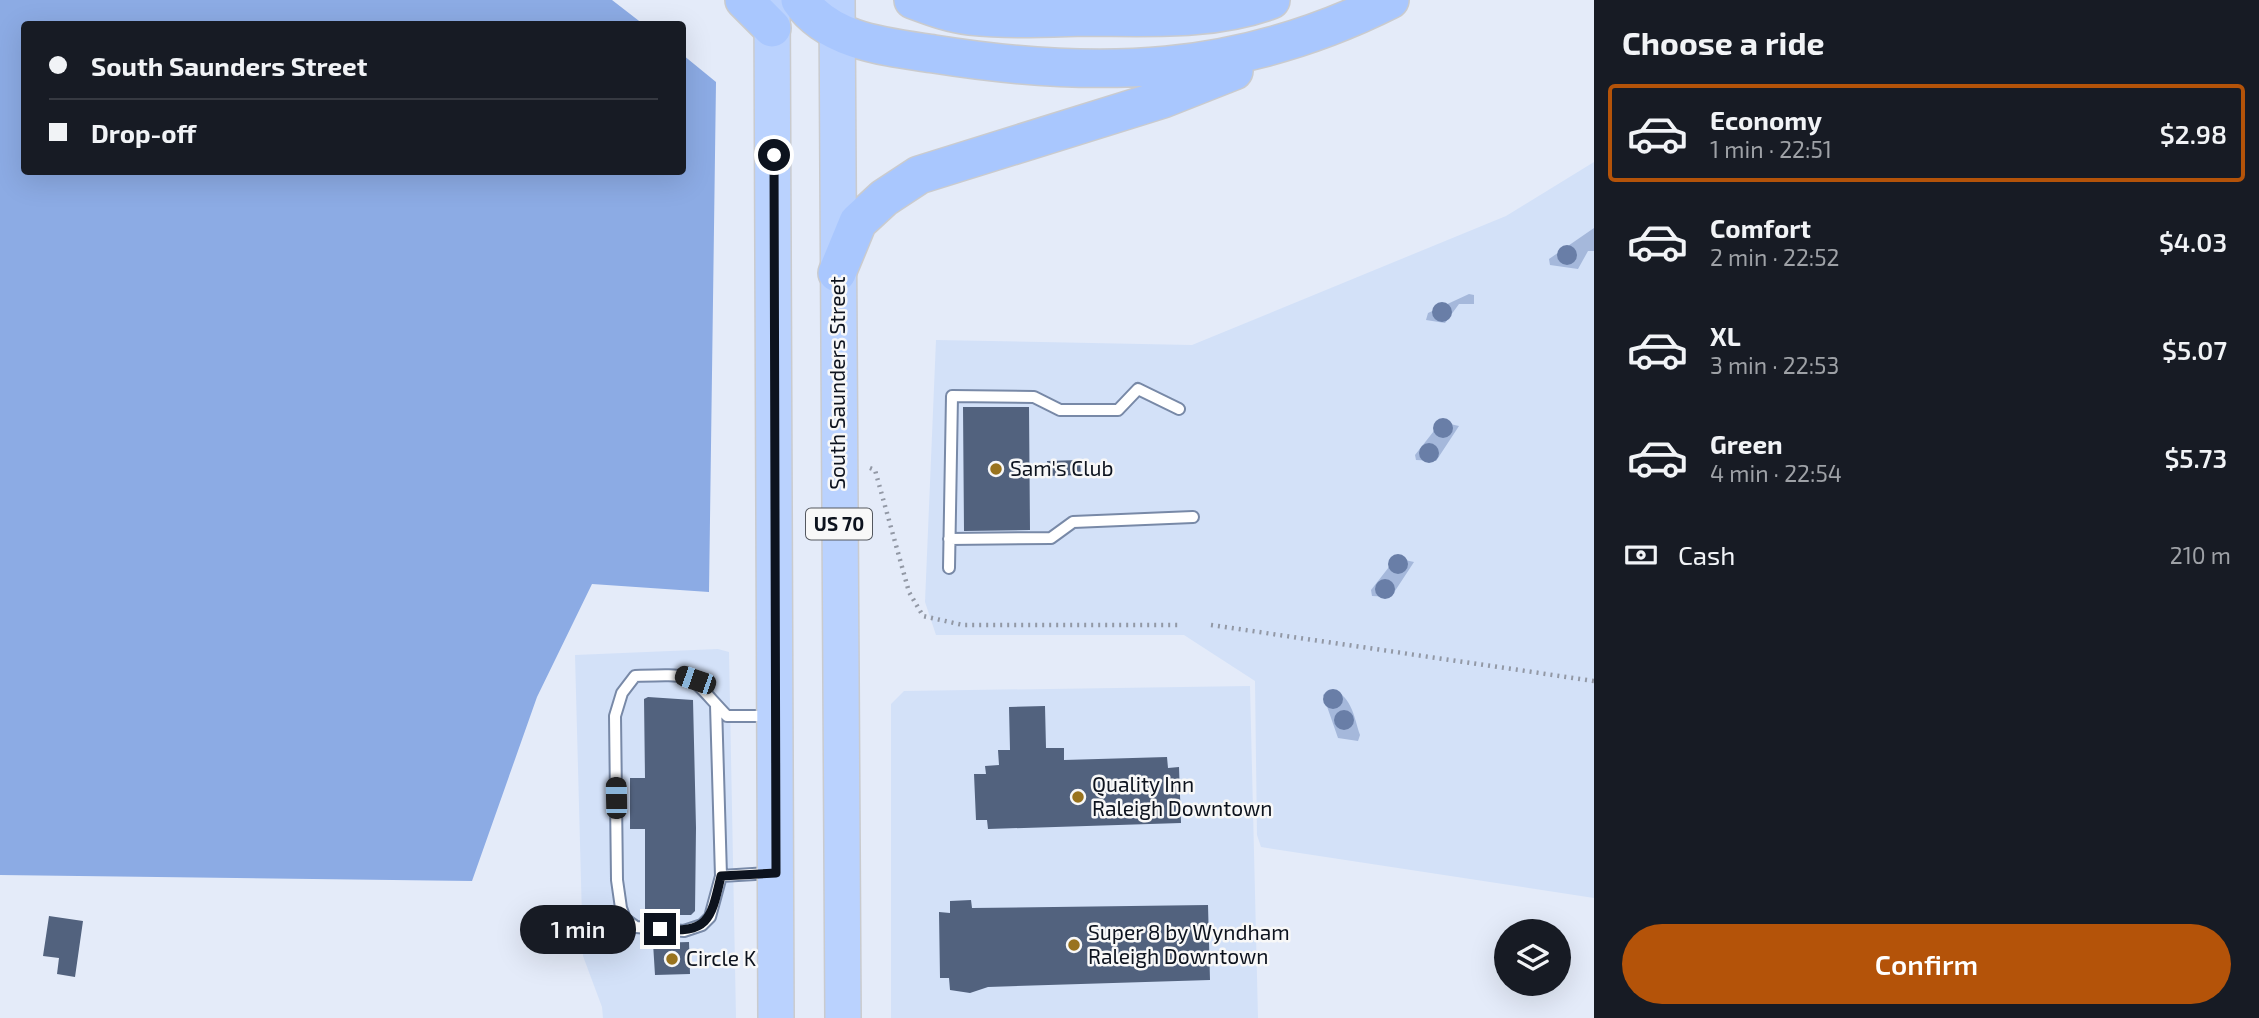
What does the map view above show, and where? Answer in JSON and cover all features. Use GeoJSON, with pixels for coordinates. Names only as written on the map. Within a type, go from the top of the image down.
{"type":"FeatureCollection","features":[{"type":"Feature","properties":{"kind":"highway"},"geometry":{"type":"LineString","coordinates":[[744,0],[772,14]]}},
{"type":"Feature","properties":{"kind":"highway"},"geometry":{"type":"LineString","coordinates":[[800,0],[821,21],[837,15],[864,42],[993,64],[1093,71],[1140,70],[1193,63],[1244,53],[1314,34]]}},
{"type":"Feature","properties":{"kind":"highway"},"geometry":{"type":"LineString","coordinates":[[913,0],[939,10],[969,16],[1064,18],[1213,13],[1270,0]]}},
{"type":"Feature","properties":{"kind":"highway"},"geometry":{"type":"LineString","coordinates":[[837,273],[858,222],[884,198],[919,175],[1163,99],[1238,70],[1390,0]]}},
{"type":"Feature","properties":{"kind":"highway","name":"US 70"},"geometry":{"type":"LineString","coordinates":[[772,14],[776,1018]]}},
{"type":"Feature","properties":{"kind":"highway","name":"South Saunders Street"},"geometry":{"type":"LineString","coordinates":[[837,15],[843,1018]]}},
{"type":"Feature","properties":{"kind":"lane"},"geometry":{"type":"LineString","coordinates":[[949,568],[952,396],[1034,397],[1060,410],[1118,410],[1138,389],[1178,409]]}},
{"type":"Feature","properties":{"kind":"lane"},"geometry":{"type":"LineString","coordinates":[[949,539],[1051,538],[1073,522],[1193,517]]}},
{"type":"Feature","properties":{"kind":"lane"},"geometry":{"type":"LineString","coordinates":[[716,705],[721,876],[710,917],[702,925],[684,932],[636,927],[625,919],[617,880],[615,716],[622,693],[635,676],[679,674],[704,687],[727,716],[776,715]]}},
{"type":"Feature","properties":{"kind":"lane"},"geometry":{"type":"LineString","coordinates":[[721,876],[776,873]]}},
{"type":"Feature","properties":{"kind":"path"},"geometry":{"type":"LineString","coordinates":[[865,466],[875,470],[909,592],[923,616],[963,625],[1182,625]]}},
{"type":"Feature","properties":{"kind":"path"},"geometry":{"type":"LineString","coordinates":[[1211,625],[1594,681]]}},
{"type":"Feature","properties":{"kind":"shaded area"},"geometry":{"type":"Polygon","coordinates":[[[0,0],[612,0],[639,21],[21,21],[21,175],[686,175],[686,57],[716,82],[709,592],[592,584],[537,697],[472,881],[0,875],[0,0]]]}},
{"type":"Feature","properties":{"kind":"shaded area"},"geometry":{"type":"Polygon","coordinates":[[[1594,162],[1594,898],[1261,847],[1257,835],[1255,681],[1184,635],[936,635],[925,602],[936,340],[1192,345],[1506,216],[1594,162]]]}},
{"type":"Feature","properties":{"kind":"shaded area"},"geometry":{"type":"Polygon","coordinates":[[[1594,228],[1594,251],[1588,251],[1578,269],[1550,265],[1549,259],[1594,228]]]}},
{"type":"Feature","properties":{"kind":"shaded area"},"geometry":{"type":"Polygon","coordinates":[[[1469,294],[1474,295],[1474,304],[1459,304],[1445,323],[1426,320],[1428,313],[1469,294]]]}},
{"type":"Feature","properties":{"kind":"shaded area"},"geometry":{"type":"Polygon","coordinates":[[[1441,422],[1459,426],[1436,461],[1416,460],[1415,455],[1441,422]]]}},
{"type":"Feature","properties":{"kind":"shaded area"},"geometry":{"type":"Polygon","coordinates":[[[1396,558],[1414,562],[1391,597],[1372,596],[1371,590],[1396,558]]]}},
{"type":"Feature","properties":{"kind":"shaded area"},"geometry":{"type":"Polygon","coordinates":[[[718,649],[729,652],[736,1018],[603,1018],[602,1007],[583,956],[575,655],[718,649]]]}},
{"type":"Feature","properties":{"kind":"shaded area"},"geometry":{"type":"Polygon","coordinates":[[[1250,686],[1258,1018],[891,1018],[891,704],[904,691],[1250,686]]]}},
{"type":"Feature","properties":{"kind":"shaded area"},"geometry":{"type":"Polygon","coordinates":[[[1328,690],[1336,691],[1347,700],[1360,735],[1358,741],[1338,738],[1323,695],[1328,690]]]}},
{"type":"Feature","properties":{"kind":"building","name":"Sam's Club"},"geometry":{"type":"Polygon","coordinates":[[[963,407],[1029,407],[1030,530],[964,531],[963,407]]]}},
{"type":"Feature","properties":{"kind":"building"},"geometry":{"type":"Polygon","coordinates":[[[1080,460],[1081,475],[1048,476],[1047,461],[1080,460]]]}},
{"type":"Feature","properties":{"kind":"building","name":"Circle K"},"geometry":{"type":"Polygon","coordinates":[[[644,699],[693,700],[696,828],[695,911],[691,915],[647,915],[645,912],[645,829],[630,829],[630,778],[645,778],[644,699]]]}},
{"type":"Feature","properties":{"kind":"building","name":"Quality Inn Raleigh Downtown"},"geometry":{"type":"Polygon","coordinates":[[[1045,706],[1046,748],[1064,748],[1064,760],[1167,757],[1168,768],[1179,767],[1181,823],[988,829],[987,820],[976,820],[974,774],[986,774],[985,766],[999,765],[998,750],[1010,750],[1009,707],[1045,706]]]}},
{"type":"Feature","properties":{"kind":"building","name":"Super 8 by Wyndham Raleigh Downtown"},"geometry":{"type":"Polygon","coordinates":[[[971,900],[972,908],[1208,905],[1210,980],[988,987],[970,993],[950,990],[949,978],[940,978],[939,912],[950,913],[950,901],[971,900]]]}},
{"type":"Feature","properties":{"kind":"building"},"geometry":{"type":"Polygon","coordinates":[[[49,916],[83,921],[75,977],[57,974],[59,958],[43,956],[49,916]]]}},
{"type":"Feature","properties":{"kind":"building","name":"Circle K"},"geometry":{"type":"Polygon","coordinates":[[[689,942],[690,974],[655,975],[653,943],[689,942]]]}},
{"type":"Feature","properties":{"kind":"place","name":"Sam's Club"},"geometry":{"type":"Point","coordinates":[996,469]}},
{"type":"Feature","properties":{"kind":"place","name":"Quality Inn Raleigh Downtown"},"geometry":{"type":"Point","coordinates":[1078,797]}},
{"type":"Feature","properties":{"kind":"place","name":"Super 8 by Wyndham Raleigh Downtown"},"geometry":{"type":"Point","coordinates":[1074,945]}},
{"type":"Feature","properties":{"kind":"place","name":"Circle K"},"geometry":{"type":"Point","coordinates":[672,959]}},
{"type":"Feature","properties":{"kind":"route"},"geometry":{"type":"LineString","coordinates":[[660,929],[684,932],[702,925],[710,917],[721,876],[776,873],[774,155]]}}]}
